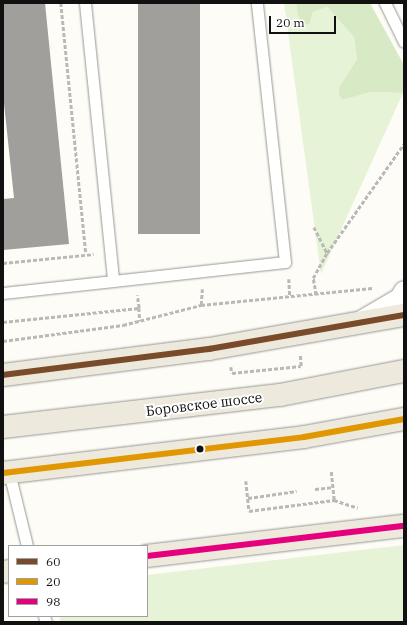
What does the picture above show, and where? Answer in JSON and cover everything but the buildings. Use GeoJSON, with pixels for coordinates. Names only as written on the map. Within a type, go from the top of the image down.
{"type":"FeatureCollection","features":[{"type":"Feature","properties":{"kind":"main road"},"geometry":{"type":"LineString","coordinates":[[3,375],[209,349],[404,315]]}},
{"type":"Feature","properties":{"kind":"main road","name":"Боровское шоссе"},"geometry":{"type":"LineString","coordinates":[[3,427],[280,395],[404,371]]}},
{"type":"Feature","properties":{"kind":"main road"},"geometry":{"type":"LineString","coordinates":[[304,437],[404,419]]}},
{"type":"Feature","properties":{"kind":"main road"},"geometry":{"type":"LineString","coordinates":[[6,472],[304,437],[404,430]]}},
{"type":"Feature","properties":{"kind":"main road"},"geometry":{"type":"LineString","coordinates":[[148,556],[404,526]]}},
{"type":"Feature","properties":{"kind":"street"},"geometry":{"type":"LineString","coordinates":[[355,324],[400,298],[404,291]]}},
{"type":"Feature","properties":{"kind":"lane"},"geometry":{"type":"LineString","coordinates":[[85,3],[113,281]]}},
{"type":"Feature","properties":{"kind":"lane"},"geometry":{"type":"LineString","coordinates":[[3,293],[285,262],[257,3]]}},
{"type":"Feature","properties":{"kind":"lane"},"geometry":{"type":"LineString","coordinates":[[385,3],[404,42]]}},
{"type":"Feature","properties":{"kind":"lane"},"geometry":{"type":"LineString","coordinates":[[6,472],[27,545]]}},
{"type":"Feature","properties":{"kind":"path"},"geometry":{"type":"LineString","coordinates":[[3,263],[86,254],[61,3]]}},
{"type":"Feature","properties":{"kind":"path"},"geometry":{"type":"LineString","coordinates":[[316,295],[313,278],[328,253],[404,144]]}},
{"type":"Feature","properties":{"kind":"path"},"geometry":{"type":"LineString","coordinates":[[314,227],[328,253]]}},
{"type":"Feature","properties":{"kind":"path"},"geometry":{"type":"LineString","coordinates":[[136,278],[140,321]]}},
{"type":"Feature","properties":{"kind":"path"},"geometry":{"type":"LineString","coordinates":[[289,279],[290,296]]}},
{"type":"Feature","properties":{"kind":"path"},"geometry":{"type":"LineString","coordinates":[[3,341],[140,321],[201,305],[377,288]]}},
{"type":"Feature","properties":{"kind":"path"},"geometry":{"type":"LineString","coordinates":[[201,305],[200,289],[206,289]]}},
{"type":"Feature","properties":{"kind":"path"},"geometry":{"type":"LineString","coordinates":[[3,322],[139,308]]}},
{"type":"Feature","properties":{"kind":"path"},"geometry":{"type":"LineString","coordinates":[[246,481],[250,511],[334,500],[332,470]]}},
{"type":"Feature","properties":{"kind":"path"},"geometry":{"type":"LineString","coordinates":[[315,489],[333,487]]}},
{"type":"Feature","properties":{"kind":"path"},"geometry":{"type":"LineString","coordinates":[[248,498],[297,491]]}},
{"type":"Feature","properties":{"kind":"green space"},"geometry":{"type":"Polygon","coordinates":[[[284,3],[296,3],[298,16],[310,23],[313,12],[327,7],[354,37],[357,59],[339,87],[343,100],[370,92],[403,93],[321,274],[284,3]]]}},
{"type":"Feature","properties":{"kind":"green space"},"geometry":{"type":"Polygon","coordinates":[[[296,3],[370,3],[404,65],[403,93],[370,92],[343,100],[339,95],[339,87],[357,59],[354,37],[327,7],[313,12],[310,23],[305,25],[298,16],[296,3]]]}},
{"type":"Feature","properties":{"kind":"green space"},"geometry":{"type":"Polygon","coordinates":[[[404,545],[404,622],[61,622],[59,617],[148,617],[148,575],[404,545]]]}},
{"type":"Feature","properties":{"kind":"transit line","name":"60"},"geometry":{"type":"LineString","coordinates":[[3,375],[209,349],[404,315]]}},
{"type":"Feature","properties":{"kind":"transit line","name":"20"},"geometry":{"type":"LineString","coordinates":[[3,473],[304,437],[404,419]]}},
{"type":"Feature","properties":{"kind":"transit line","name":"98"},"geometry":{"type":"LineString","coordinates":[[148,556],[404,526]]}}]}
